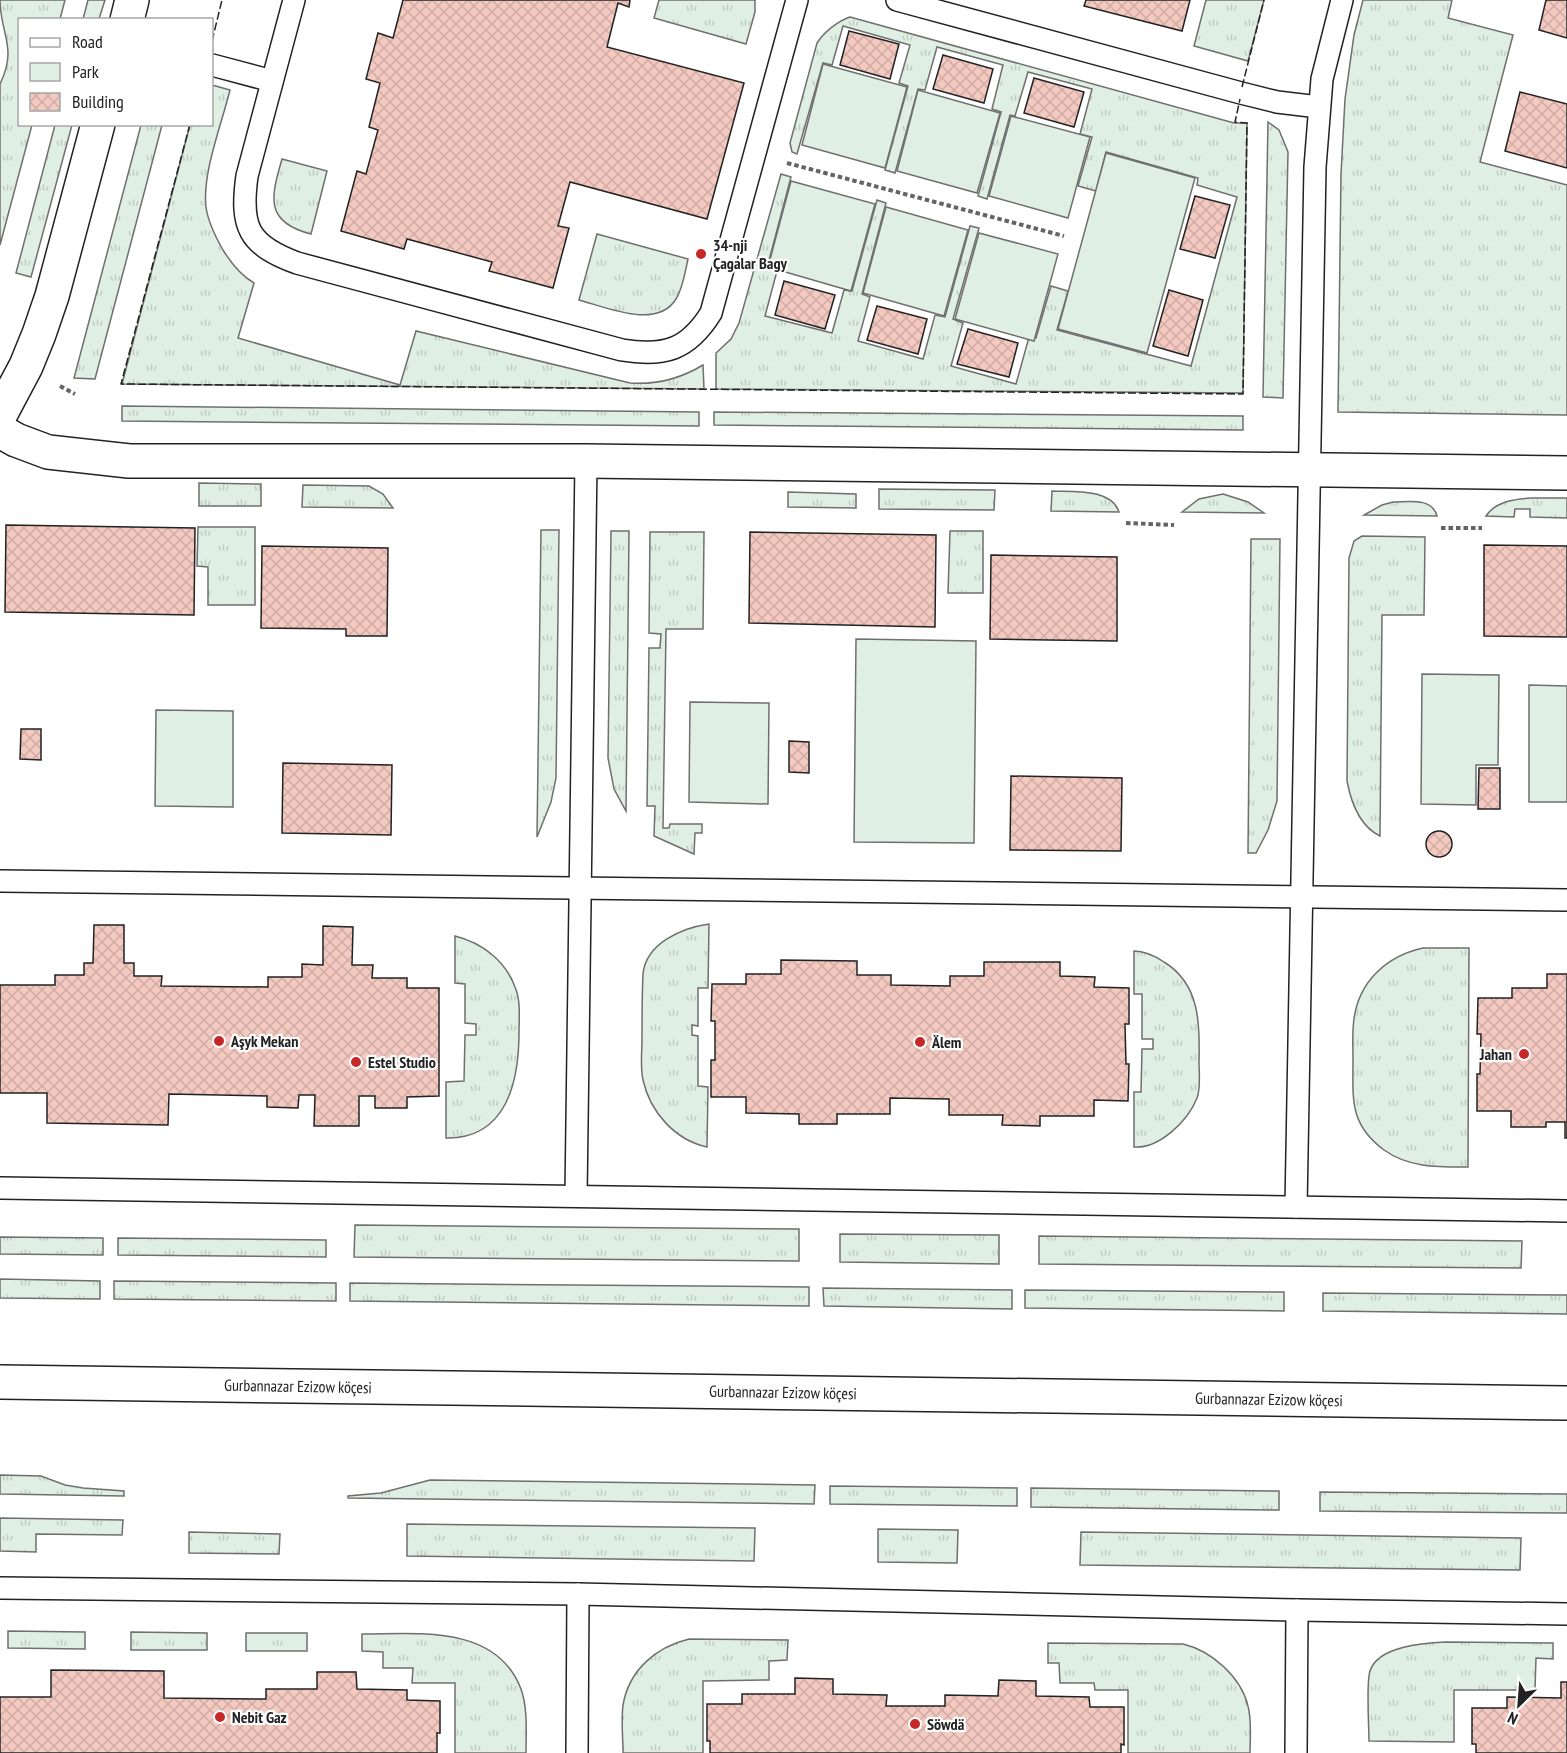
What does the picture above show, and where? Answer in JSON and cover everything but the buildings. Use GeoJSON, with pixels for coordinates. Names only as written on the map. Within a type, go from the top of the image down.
{"type":"FeatureCollection","features":[{"type":"Feature","properties":{"kind":"street"},"geometry":{"type":"LineString","coordinates":[[128,18],[132,0]]}},
{"type":"Feature","properties":{"kind":"street"},"geometry":{"type":"LineString","coordinates":[[0,415],[26,366],[52,296],[97,126]]}},
{"type":"Feature","properties":{"kind":"street"},"geometry":{"type":"LineString","coordinates":[[0,431],[16,440],[48,452],[129,461],[586,460],[1567,473]]}},
{"type":"Feature","properties":{"kind":"street","name":"Gurbannazar Ezizow köçesi"},"geometry":{"type":"LineString","coordinates":[[0,1382],[1567,1403]]}},
{"type":"Feature","properties":{"kind":"lane"},"geometry":{"type":"LineString","coordinates":[[294,0],[247,176],[244,195],[244,213],[248,230],[261,245],[278,256],[297,263],[622,351],[643,354],[663,352],[685,342],[700,330],[711,313],[797,0]]}},
{"type":"Feature","properties":{"kind":"lane"},"geometry":{"type":"LineString","coordinates":[[897,0],[1241,93],[1277,102],[1319,106]]}},
{"type":"Feature","properties":{"kind":"lane"},"geometry":{"type":"LineString","coordinates":[[1296,1207],[1315,167],[1322,79],[1342,0]]}},
{"type":"Feature","properties":{"kind":"lane"},"geometry":{"type":"LineString","coordinates":[[213,64],[272,81]]}},
{"type":"Feature","properties":{"kind":"lane"},"geometry":{"type":"LineString","coordinates":[[576,1197],[586,460]]}},
{"type":"Feature","properties":{"kind":"lane"},"geometry":{"type":"LineString","coordinates":[[0,881],[1567,900]]}},
{"type":"Feature","properties":{"kind":"lane"},"geometry":{"type":"LineString","coordinates":[[0,1188],[1567,1211]]}},
{"type":"Feature","properties":{"kind":"lane"},"geometry":{"type":"LineString","coordinates":[[0,1588],[578,1594],[1567,1614]]}},
{"type":"Feature","properties":{"kind":"lane"},"geometry":{"type":"LineString","coordinates":[[577,1753],[578,1594]]}},
{"type":"Feature","properties":{"kind":"lane"},"geometry":{"type":"LineString","coordinates":[[1296,1753],[1297,1610]]}},
{"type":"Feature","properties":{"kind":"path"},"geometry":{"type":"LineString","coordinates":[[755,155],[1064,236]]}},
{"type":"Feature","properties":{"kind":"path"},"geometry":{"type":"LineString","coordinates":[[1126,523],[1174,525]]}},
{"type":"Feature","properties":{"kind":"path"},"geometry":{"type":"LineString","coordinates":[[1441,528],[1482,528]]}},
{"type":"Feature","properties":{"kind":"green space"},"geometry":{"type":"Polygon","coordinates":[[[0,0],[65,0],[60,18],[18,18],[18,126],[32,126],[0,245],[0,84],[8,60],[0,0]]]}},
{"type":"Feature","properties":{"kind":"green space"},"geometry":{"type":"Polygon","coordinates":[[[88,0],[105,0],[99,18],[83,18],[88,0]]]}},
{"type":"Feature","properties":{"kind":"green space"},"geometry":{"type":"Polygon","coordinates":[[[659,0],[755,0],[755,12],[746,44],[654,18],[659,0]]]}},
{"type":"Feature","properties":{"kind":"green space"},"geometry":{"type":"Polygon","coordinates":[[[1206,0],[1264,0],[1248,61],[1194,46],[1206,0]]]}},
{"type":"Feature","properties":{"kind":"green space"},"geometry":{"type":"Polygon","coordinates":[[[1363,0],[1452,0],[1448,18],[1513,35],[1480,162],[1567,185],[1567,415],[1338,412],[1341,174],[1345,99],[1354,35],[1363,0]]]}},
{"type":"Feature","properties":{"kind":"green space"},"geometry":{"type":"Polygon","coordinates":[[[850,17],[1234,123],[1247,123],[1243,393],[716,389],[716,353],[731,339],[739,323],[781,174],[791,177],[767,268],[777,271],[765,316],[832,333],[844,290],[852,291],[877,200],[886,203],[862,294],[870,297],[858,341],[923,359],[935,315],[945,317],[970,226],[979,228],[953,319],[963,323],[951,366],[1016,384],[1029,337],[1036,338],[1051,286],[1068,291],[1057,330],[1191,366],[1237,197],[1197,185],[1198,178],[1106,152],[1096,191],[1078,186],[1092,137],[1080,134],[1092,89],[1028,72],[1015,116],[1010,115],[987,199],[978,196],[1001,112],[992,109],[1003,65],[937,47],[925,90],[918,89],[895,173],[885,170],[908,86],[899,83],[910,45],[843,26],[832,65],[823,63],[797,154],[792,152],[790,143],[817,43],[832,27],[850,17]]]}},
{"type":"Feature","properties":{"kind":"green space"},"geometry":{"type":"Polygon","coordinates":[[[823,64],[907,87],[885,168],[802,145],[823,64]]]}},
{"type":"Feature","properties":{"kind":"green space"},"geometry":{"type":"Polygon","coordinates":[[[213,85],[230,90],[207,179],[207,213],[210,224],[226,255],[240,272],[254,283],[238,338],[400,385],[416,331],[630,383],[668,380],[703,365],[704,389],[122,384],[190,126],[213,126],[213,85]]]}},
{"type":"Feature","properties":{"kind":"green space"},"geometry":{"type":"Polygon","coordinates":[[[918,90],[1000,113],[977,193],[897,171],[918,90]]]}},
{"type":"Feature","properties":{"kind":"green space"},"geometry":{"type":"Polygon","coordinates":[[[1011,116],[1090,137],[1068,218],[989,196],[1011,116]]]}},
{"type":"Feature","properties":{"kind":"green space"},"geometry":{"type":"Polygon","coordinates":[[[1268,122],[1279,130],[1288,152],[1283,398],[1263,397],[1268,122]]]}},
{"type":"Feature","properties":{"kind":"green space"},"geometry":{"type":"Polygon","coordinates":[[[55,126],[72,126],[31,277],[16,273],[55,126]]]}},
{"type":"Feature","properties":{"kind":"green space"},"geometry":{"type":"Polygon","coordinates":[[[141,126],[162,126],[95,379],[74,378],[141,126]]]}},
{"type":"Feature","properties":{"kind":"green space"},"geometry":{"type":"Polygon","coordinates":[[[1106,153],[1195,178],[1147,353],[1058,329],[1106,153]]]}},
{"type":"Feature","properties":{"kind":"green space"},"geometry":{"type":"Polygon","coordinates":[[[282,159],[327,171],[311,234],[285,223],[278,215],[274,196],[282,159]]]}},
{"type":"Feature","properties":{"kind":"green space"},"geometry":{"type":"Polygon","coordinates":[[[791,181],[875,204],[851,291],[768,267],[791,181]]]}},
{"type":"Feature","properties":{"kind":"green space"},"geometry":{"type":"Polygon","coordinates":[[[886,207],[968,230],[944,316],[863,293],[886,207]]]}},
{"type":"Feature","properties":{"kind":"green space"},"geometry":{"type":"Polygon","coordinates":[[[979,233],[1058,254],[1034,341],[955,319],[979,233]]]}},
{"type":"Feature","properties":{"kind":"green space"},"geometry":{"type":"Polygon","coordinates":[[[597,234],[688,259],[684,280],[676,299],[667,308],[657,313],[644,315],[617,311],[579,300],[597,234]]]}},
{"type":"Feature","properties":{"kind":"green space"},"geometry":{"type":"Polygon","coordinates":[[[122,406],[699,412],[699,426],[122,421],[122,406]]]}},
{"type":"Feature","properties":{"kind":"green space"},"geometry":{"type":"Polygon","coordinates":[[[714,412],[1243,416],[1243,430],[714,425],[714,412]]]}},
{"type":"Feature","properties":{"kind":"green space"},"geometry":{"type":"Polygon","coordinates":[[[199,483],[261,484],[261,506],[199,506],[199,483]]]}},
{"type":"Feature","properties":{"kind":"green space"},"geometry":{"type":"Polygon","coordinates":[[[303,485],[369,486],[383,494],[393,508],[302,507],[303,485]]]}},
{"type":"Feature","properties":{"kind":"green space"},"geometry":{"type":"Polygon","coordinates":[[[879,489],[995,490],[994,510],[879,509],[879,489]]]}},
{"type":"Feature","properties":{"kind":"green space"},"geometry":{"type":"Polygon","coordinates":[[[1052,491],[1100,495],[1115,504],[1119,512],[1051,511],[1052,491]]]}},
{"type":"Feature","properties":{"kind":"green space"},"geometry":{"type":"Polygon","coordinates":[[[788,492],[856,494],[856,508],[788,507],[788,492]]]}},
{"type":"Feature","properties":{"kind":"green space"},"geometry":{"type":"Polygon","coordinates":[[[1223,494],[1248,502],[1264,513],[1182,512],[1199,499],[1223,494]]]}},
{"type":"Feature","properties":{"kind":"green space"},"geometry":{"type":"Polygon","coordinates":[[[1532,498],[1567,498],[1567,518],[1530,517],[1530,509],[1515,509],[1514,517],[1486,516],[1500,504],[1532,498]]]}},
{"type":"Feature","properties":{"kind":"green space"},"geometry":{"type":"Polygon","coordinates":[[[1393,502],[1425,503],[1434,510],[1437,516],[1364,515],[1393,502]]]}},
{"type":"Feature","properties":{"kind":"green space"},"geometry":{"type":"Polygon","coordinates":[[[198,527],[255,527],[255,605],[208,605],[208,567],[197,566],[198,527]]]}},
{"type":"Feature","properties":{"kind":"green space"},"geometry":{"type":"Polygon","coordinates":[[[541,530],[559,530],[556,778],[551,802],[537,837],[541,530]]]}},
{"type":"Feature","properties":{"kind":"green space"},"geometry":{"type":"Polygon","coordinates":[[[611,531],[629,531],[626,811],[614,789],[608,758],[611,531]]]}},
{"type":"Feature","properties":{"kind":"green space"},"geometry":{"type":"Polygon","coordinates":[[[950,531],[983,531],[983,593],[948,593],[950,531]]]}},
{"type":"Feature","properties":{"kind":"green space"},"geometry":{"type":"Polygon","coordinates":[[[650,532],[704,532],[703,629],[666,629],[663,828],[669,828],[670,824],[702,824],[702,833],[695,833],[694,854],[654,836],[655,806],[647,806],[649,648],[660,648],[661,634],[649,633],[650,532]]]}},
{"type":"Feature","properties":{"kind":"green space"},"geometry":{"type":"Polygon","coordinates":[[[1362,536],[1425,537],[1424,615],[1382,615],[1380,836],[1361,820],[1347,781],[1349,558],[1354,541],[1362,536]]]}},
{"type":"Feature","properties":{"kind":"green space"},"geometry":{"type":"Polygon","coordinates":[[[1251,539],[1280,539],[1277,801],[1268,830],[1256,853],[1248,853],[1251,539]]]}},
{"type":"Feature","properties":{"kind":"green space"},"geometry":{"type":"Polygon","coordinates":[[[856,639],[976,641],[974,843],[854,842],[856,639]]]}},
{"type":"Feature","properties":{"kind":"green space"},"geometry":{"type":"Polygon","coordinates":[[[1422,674],[1499,675],[1498,765],[1476,765],[1476,805],[1421,804],[1422,674]]]}},
{"type":"Feature","properties":{"kind":"green space"},"geometry":{"type":"Polygon","coordinates":[[[1529,685],[1567,686],[1567,802],[1529,802],[1529,685]]]}},
{"type":"Feature","properties":{"kind":"green space"},"geometry":{"type":"Polygon","coordinates":[[[690,702],[769,703],[768,804],[689,802],[690,702]]]}},
{"type":"Feature","properties":{"kind":"green space"},"geometry":{"type":"Polygon","coordinates":[[[156,710],[233,711],[233,807],[155,806],[156,710]]]}},
{"type":"Feature","properties":{"kind":"green space"},"geometry":{"type":"Polygon","coordinates":[[[709,924],[708,988],[698,988],[698,1026],[692,1025],[692,1035],[698,1036],[698,1086],[708,1087],[707,1147],[684,1138],[658,1113],[646,1092],[641,1060],[643,974],[646,963],[658,946],[667,939],[688,929],[709,924]]]}},
{"type":"Feature","properties":{"kind":"green space"},"geometry":{"type":"Polygon","coordinates":[[[455,936],[483,948],[499,961],[511,977],[519,1003],[518,1051],[512,1087],[496,1118],[483,1129],[467,1136],[446,1138],[446,1082],[464,1081],[465,1035],[476,1035],[476,1024],[465,1023],[465,984],[455,983],[455,936]]]}},
{"type":"Feature","properties":{"kind":"green space"},"geometry":{"type":"Polygon","coordinates":[[[1423,948],[1469,948],[1468,1167],[1424,1165],[1394,1156],[1384,1150],[1364,1130],[1355,1110],[1353,1029],[1357,1005],[1362,993],[1377,972],[1387,964],[1398,957],[1423,948]]]}},
{"type":"Feature","properties":{"kind":"green space"},"geometry":{"type":"Polygon","coordinates":[[[1134,951],[1150,954],[1164,962],[1176,971],[1191,993],[1198,1019],[1200,1080],[1193,1107],[1180,1124],[1172,1132],[1153,1143],[1134,1147],[1134,1092],[1141,1092],[1142,1049],[1153,1049],[1153,1039],[1142,1039],[1142,994],[1134,994],[1134,951]]]}},
{"type":"Feature","properties":{"kind":"green space"},"geometry":{"type":"Polygon","coordinates":[[[355,1225],[799,1229],[799,1261],[354,1257],[355,1225]]]}},
{"type":"Feature","properties":{"kind":"green space"},"geometry":{"type":"Polygon","coordinates":[[[840,1234],[999,1235],[999,1264],[840,1262],[840,1234]]]}},
{"type":"Feature","properties":{"kind":"green space"},"geometry":{"type":"Polygon","coordinates":[[[1039,1236],[1522,1241],[1521,1268],[1039,1264],[1039,1236]]]}},
{"type":"Feature","properties":{"kind":"green space"},"geometry":{"type":"Polygon","coordinates":[[[0,1237],[103,1238],[103,1255],[0,1254],[0,1237]]]}},
{"type":"Feature","properties":{"kind":"green space"},"geometry":{"type":"Polygon","coordinates":[[[118,1238],[326,1240],[326,1257],[118,1255],[118,1238]]]}},
{"type":"Feature","properties":{"kind":"green space"},"geometry":{"type":"Polygon","coordinates":[[[0,1279],[100,1281],[100,1299],[0,1298],[0,1279]]]}},
{"type":"Feature","properties":{"kind":"green space"},"geometry":{"type":"Polygon","coordinates":[[[114,1281],[336,1283],[336,1301],[114,1299],[114,1281]]]}},
{"type":"Feature","properties":{"kind":"green space"},"geometry":{"type":"Polygon","coordinates":[[[350,1283],[809,1287],[809,1306],[350,1301],[350,1283]]]}},
{"type":"Feature","properties":{"kind":"green space"},"geometry":{"type":"Polygon","coordinates":[[[823,1288],[1012,1290],[1012,1309],[824,1306],[823,1288]]]}},
{"type":"Feature","properties":{"kind":"green space"},"geometry":{"type":"Polygon","coordinates":[[[1025,1290],[1284,1292],[1284,1311],[1025,1308],[1025,1290]]]}},
{"type":"Feature","properties":{"kind":"green space"},"geometry":{"type":"Polygon","coordinates":[[[1323,1293],[1567,1295],[1567,1314],[1323,1311],[1323,1293]]]}},
{"type":"Feature","properties":{"kind":"green space"},"geometry":{"type":"Polygon","coordinates":[[[0,1475],[41,1476],[65,1485],[124,1491],[124,1496],[0,1494],[0,1475]]]}},
{"type":"Feature","properties":{"kind":"green space"},"geometry":{"type":"Polygon","coordinates":[[[430,1480],[815,1485],[814,1504],[348,1498],[348,1496],[381,1493],[430,1480]]]}},
{"type":"Feature","properties":{"kind":"green space"},"geometry":{"type":"Polygon","coordinates":[[[830,1486],[1017,1488],[1017,1506],[830,1504],[830,1486]]]}},
{"type":"Feature","properties":{"kind":"green space"},"geometry":{"type":"Polygon","coordinates":[[[1031,1488],[1279,1491],[1279,1510],[1031,1507],[1031,1488]]]}},
{"type":"Feature","properties":{"kind":"green space"},"geometry":{"type":"Polygon","coordinates":[[[1320,1492],[1567,1494],[1567,1513],[1320,1511],[1320,1492]]]}},
{"type":"Feature","properties":{"kind":"green space"},"geometry":{"type":"Polygon","coordinates":[[[0,1518],[123,1520],[122,1535],[36,1534],[36,1552],[0,1551],[0,1518]]]}},
{"type":"Feature","properties":{"kind":"green space"},"geometry":{"type":"Polygon","coordinates":[[[407,1524],[755,1528],[754,1561],[407,1556],[407,1524]]]}},
{"type":"Feature","properties":{"kind":"green space"},"geometry":{"type":"Polygon","coordinates":[[[878,1529],[958,1530],[957,1563],[878,1562],[878,1529]]]}},
{"type":"Feature","properties":{"kind":"green space"},"geometry":{"type":"Polygon","coordinates":[[[189,1532],[280,1534],[279,1554],[189,1553],[189,1532]]]}},
{"type":"Feature","properties":{"kind":"green space"},"geometry":{"type":"Polygon","coordinates":[[[1081,1532],[1521,1538],[1520,1570],[1080,1565],[1081,1532]]]}},
{"type":"Feature","properties":{"kind":"green space"},"geometry":{"type":"Polygon","coordinates":[[[8,1631],[85,1632],[85,1649],[8,1648],[8,1631]]]}},
{"type":"Feature","properties":{"kind":"green space"},"geometry":{"type":"Polygon","coordinates":[[[131,1632],[207,1633],[207,1650],[131,1650],[131,1632]]]}},
{"type":"Feature","properties":{"kind":"green space"},"geometry":{"type":"Polygon","coordinates":[[[246,1633],[307,1633],[307,1651],[246,1651],[246,1633]]]}},
{"type":"Feature","properties":{"kind":"green space"},"geometry":{"type":"Polygon","coordinates":[[[407,1633],[453,1637],[474,1643],[493,1653],[509,1668],[521,1689],[526,1713],[526,1753],[455,1753],[455,1683],[412,1683],[413,1668],[383,1668],[383,1652],[362,1651],[362,1634],[407,1633]]]}},
{"type":"Feature","properties":{"kind":"green space"},"geometry":{"type":"Polygon","coordinates":[[[689,1639],[788,1640],[787,1660],[769,1661],[769,1680],[703,1681],[703,1753],[623,1753],[623,1705],[631,1681],[655,1654],[689,1639]]]}},
{"type":"Feature","properties":{"kind":"green space"},"geometry":{"type":"Polygon","coordinates":[[[1048,1643],[1183,1644],[1194,1647],[1224,1667],[1239,1685],[1248,1706],[1250,1718],[1250,1753],[1128,1753],[1128,1690],[1095,1690],[1094,1683],[1060,1683],[1059,1663],[1048,1663],[1048,1643]]]}},
{"type":"Feature","properties":{"kind":"green space"},"geometry":{"type":"Polygon","coordinates":[[[1426,1643],[1553,1643],[1553,1659],[1536,1658],[1535,1690],[1454,1690],[1454,1742],[1369,1741],[1368,1685],[1370,1671],[1375,1663],[1392,1651],[1426,1643]]]}},
{"type":"Feature","properties":{"kind":"fence"},"geometry":{"type":"LineString","coordinates":[[213,37],[222,0]]}},
{"type":"Feature","properties":{"kind":"fence"},"geometry":{"type":"LineString","coordinates":[[1242,87],[1264,0]]}},
{"type":"Feature","properties":{"kind":"fence"},"geometry":{"type":"LineString","coordinates":[[189,126],[121,384],[1243,394],[1247,123],[1235,122],[1240,99]]}},
{"type":"Feature","properties":{"kind":"place","name":"34-nji Çagalar Bagy"},"geometry":{"type":"Point","coordinates":[701,254]}},
{"type":"Feature","properties":{"kind":"place","name":"Aşyk Mekan"},"geometry":{"type":"Point","coordinates":[219,1041]}},
{"type":"Feature","properties":{"kind":"place","name":"Älem"},"geometry":{"type":"Point","coordinates":[920,1042]}},
{"type":"Feature","properties":{"kind":"place","name":"Jahan"},"geometry":{"type":"Point","coordinates":[1524,1054]}},
{"type":"Feature","properties":{"kind":"place","name":"Estel Studio"},"geometry":{"type":"Point","coordinates":[356,1062]}},
{"type":"Feature","properties":{"kind":"place","name":"Nebit Gaz"},"geometry":{"type":"Point","coordinates":[220,1717]}},
{"type":"Feature","properties":{"kind":"place","name":"Söwdä"},"geometry":{"type":"Point","coordinates":[915,1724]}}]}
